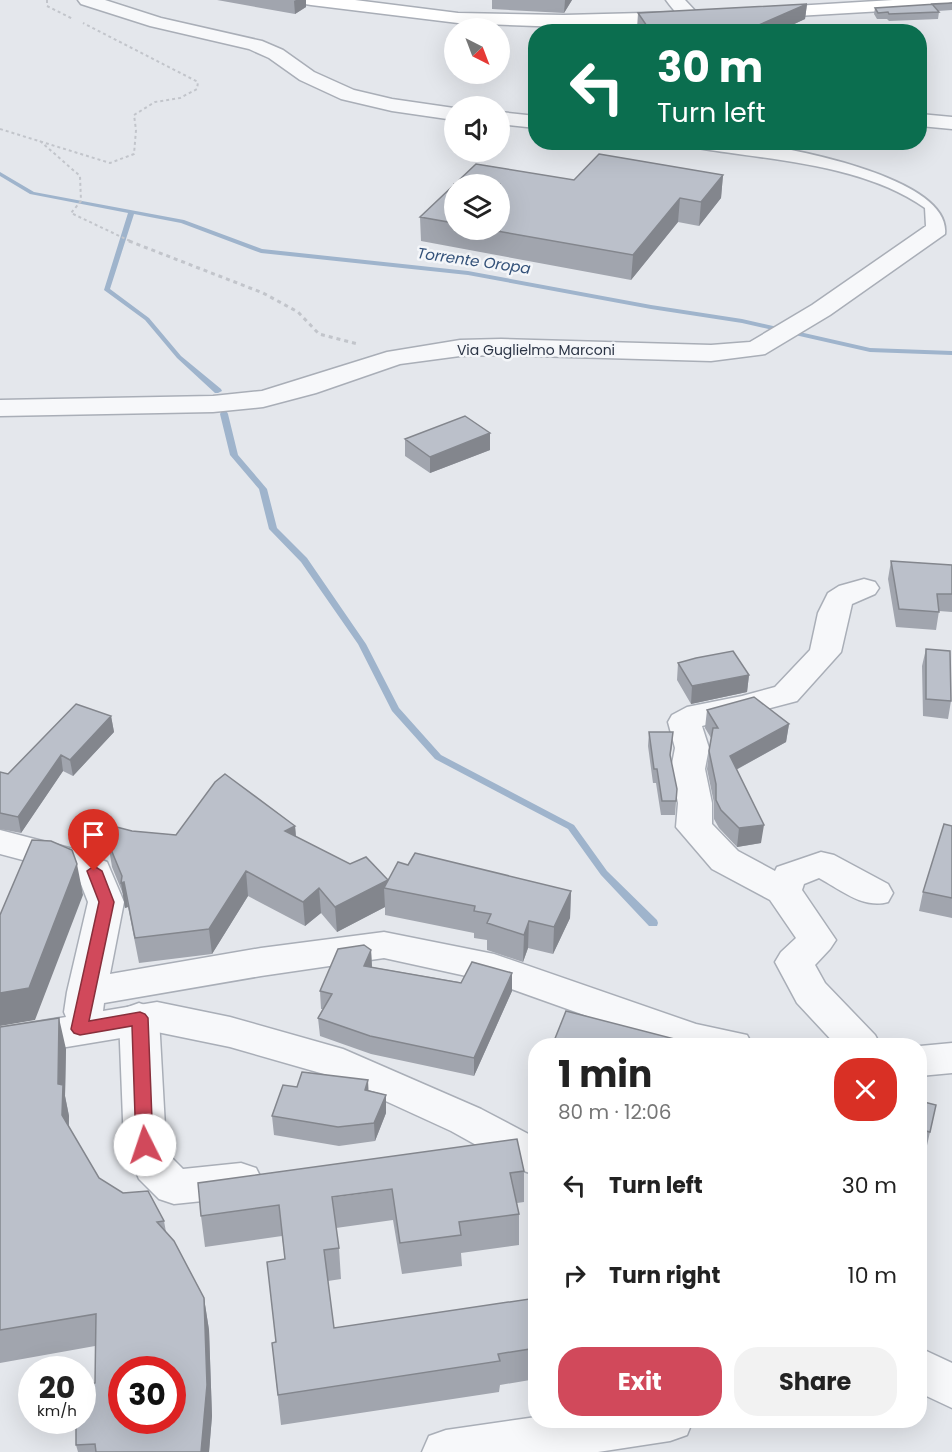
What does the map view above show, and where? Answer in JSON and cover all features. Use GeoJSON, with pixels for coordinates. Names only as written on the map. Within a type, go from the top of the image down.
{"type":"FeatureCollection","features":[{"type":"Feature","properties":{"kind":"main road"},"geometry":{"type":"LineString","coordinates":[[311,0],[459,18],[564,21],[716,16]]}},
{"type":"Feature","properties":{"kind":"main road"},"geometry":{"type":"LineString","coordinates":[[739,14],[952,2]]}},
{"type":"Feature","properties":{"kind":"street"},"geometry":{"type":"LineString","coordinates":[[87,0],[156,22],[255,45],[276,54],[307,76],[348,95],[392,105],[444,113]]}},
{"type":"Feature","properties":{"kind":"street"},"geometry":{"type":"LineString","coordinates":[[675,0],[692,17]]}},
{"type":"Feature","properties":{"kind":"street"},"geometry":{"type":"LineString","coordinates":[[510,119],[528,121]]}},
{"type":"Feature","properties":{"kind":"street"},"geometry":{"type":"LineString","coordinates":[[927,121],[952,123]]}},
{"type":"Feature","properties":{"kind":"street","name":"Via Guglielmo Marconi"},"geometry":{"type":"LineString","coordinates":[[0,408],[213,404],[263,399],[307,387],[396,357],[460,348],[501,347],[711,353],[756,349],[822,310],[936,229],[939,217],[934,204],[900,184],[840,166],[745,150]]}},
{"type":"Feature","properties":{"kind":"street"},"geometry":{"type":"LineString","coordinates":[[853,1038],[811,993],[794,962],[817,940],[783,891],[725,860],[694,827],[695,803],[688,769],[692,748],[684,722],[699,714],[745,706],[786,694],[825,652],[833,613],[839,599],[850,592],[864,588]]}},
{"type":"Feature","properties":{"kind":"street"},"geometry":{"type":"LineString","coordinates":[[0,842],[94,871],[106,902],[83,1011]]}},
{"type":"Feature","properties":{"kind":"street"},"geometry":{"type":"LineString","coordinates":[[783,891],[790,876],[821,864],[875,892]]}},
{"type":"Feature","properties":{"kind":"street"},"geometry":{"type":"LineString","coordinates":[[0,1043],[38,1038],[83,1011],[261,962],[384,945],[494,968],[693,1038]]}},
{"type":"Feature","properties":{"kind":"street"},"geometry":{"type":"LineString","coordinates":[[83,1011],[140,1018],[157,1017],[230,1032],[343,1064],[466,1119],[521,1151]]}},
{"type":"Feature","properties":{"kind":"street"},"geometry":{"type":"LineString","coordinates":[[140,1018],[145,1145],[154,1167],[174,1187],[282,1175]]}},
{"type":"Feature","properties":{"kind":"street"},"geometry":{"type":"LineString","coordinates":[[927,1060],[952,1058]]}},
{"type":"Feature","properties":{"kind":"street"},"geometry":{"type":"LineString","coordinates":[[448,1151],[521,1151]]}},
{"type":"Feature","properties":{"kind":"street"},"geometry":{"type":"LineString","coordinates":[[927,1373],[952,1387]]}},
{"type":"Feature","properties":{"kind":"street"},"geometry":{"type":"LineString","coordinates":[[446,1452],[614,1428]]}},
{"type":"Feature","properties":{"kind":"path"},"geometry":{"type":"LineString","coordinates":[[0,129],[110,163],[134,154],[136,130],[134,115],[157,101],[188,97],[197,90],[198,82],[47,6],[46,0]]}},
{"type":"Feature","properties":{"kind":"path"},"geometry":{"type":"LineString","coordinates":[[40,141],[80,176],[81,201],[71,213],[122,238],[263,292],[298,312],[319,334],[343,342],[364,344]]}},
{"type":"Feature","properties":{"kind":"building"},"geometry":{"type":"Polygon","coordinates":[[[807,4],[761,24],[646,24],[638,13],[807,4]]]}},
{"type":"Feature","properties":{"kind":"building"},"geometry":{"type":"Polygon","coordinates":[[[932,4],[939,12],[889,14],[888,12],[878,13],[875,8],[932,4]]]}},
{"type":"Feature","properties":{"kind":"building"},"geometry":{"type":"Polygon","coordinates":[[[599,154],[723,175],[701,202],[680,198],[633,255],[510,233],[510,174],[466,174],[476,164],[574,180],[599,154]]]}},
{"type":"Feature","properties":{"kind":"building"},"geometry":{"type":"Polygon","coordinates":[[[444,194],[444,221],[420,217],[444,194]]]}},
{"type":"Feature","properties":{"kind":"building"},"geometry":{"type":"Polygon","coordinates":[[[465,416],[490,433],[430,457],[405,439],[465,416]]]}},
{"type":"Feature","properties":{"kind":"building"},"geometry":{"type":"Polygon","coordinates":[[[891,561],[952,565],[952,594],[937,594],[939,612],[899,609],[891,561]]]}},
{"type":"Feature","properties":{"kind":"building"},"geometry":{"type":"Polygon","coordinates":[[[926,649],[950,651],[951,701],[926,699],[926,649]]]}},
{"type":"Feature","properties":{"kind":"building"},"geometry":{"type":"Polygon","coordinates":[[[733,651],[749,675],[692,686],[678,663],[696,658],[733,651]]]}},
{"type":"Feature","properties":{"kind":"building"},"geometry":{"type":"Polygon","coordinates":[[[754,697],[789,724],[730,756],[764,825],[739,828],[721,810],[716,800],[716,784],[709,751],[713,728],[718,728],[707,710],[754,697]]]}},
{"type":"Feature","properties":{"kind":"building"},"geometry":{"type":"Polygon","coordinates":[[[76,704],[111,716],[70,760],[61,755],[18,817],[0,813],[0,772],[8,774],[76,704]]]}},
{"type":"Feature","properties":{"kind":"building"},"geometry":{"type":"Polygon","coordinates":[[[649,732],[673,732],[670,755],[677,789],[676,801],[662,801],[657,769],[654,769],[649,732]]]}},
{"type":"Feature","properties":{"kind":"building"},"geometry":{"type":"Polygon","coordinates":[[[225,774],[295,826],[285,831],[350,864],[366,857],[388,880],[335,907],[319,888],[303,902],[246,871],[209,929],[135,938],[124,882],[121,883],[122,876],[108,842],[105,824],[132,831],[176,835],[215,782],[225,774]]]}},
{"type":"Feature","properties":{"kind":"building"},"geometry":{"type":"Polygon","coordinates":[[[944,824],[952,826],[952,898],[923,892],[944,824]]]}},
{"type":"Feature","properties":{"kind":"building"},"geometry":{"type":"Polygon","coordinates":[[[32,840],[51,841],[72,850],[77,864],[29,988],[0,993],[0,915],[32,840]]]}},
{"type":"Feature","properties":{"kind":"building"},"geometry":{"type":"Polygon","coordinates":[[[415,853],[571,891],[554,927],[529,921],[524,935],[487,923],[491,914],[474,911],[475,906],[384,888],[398,862],[408,865],[415,853]]]}},
{"type":"Feature","properties":{"kind":"building"},"geometry":{"type":"Polygon","coordinates":[[[364,945],[371,950],[364,966],[461,983],[472,962],[512,973],[474,1058],[370,1036],[318,1018],[332,994],[320,991],[338,949],[364,945]]]}},
{"type":"Feature","properties":{"kind":"building"},"geometry":{"type":"Polygon","coordinates":[[[566,1011],[671,1038],[555,1038],[566,1011]]]}},
{"type":"Feature","properties":{"kind":"building"},"geometry":{"type":"Polygon","coordinates":[[[59,1018],[58,1084],[63,1085],[62,1115],[99,1178],[123,1193],[148,1191],[164,1221],[157,1222],[174,1241],[204,1298],[207,1385],[201,1452],[96,1452],[95,1444],[76,1445],[76,1434],[96,1434],[96,1314],[0,1330],[0,1027],[59,1018]]]}},
{"type":"Feature","properties":{"kind":"building"},"geometry":{"type":"Polygon","coordinates":[[[302,1072],[368,1080],[365,1090],[386,1095],[374,1123],[338,1127],[272,1116],[283,1085],[297,1087],[302,1072]]]}},
{"type":"Feature","properties":{"kind":"building"},"geometry":{"type":"Polygon","coordinates":[[[927,1103],[936,1105],[930,1132],[927,1131],[927,1103]]]}},
{"type":"Feature","properties":{"kind":"building"},"geometry":{"type":"Polygon","coordinates":[[[517,1139],[524,1171],[510,1173],[519,1214],[459,1222],[461,1235],[400,1243],[392,1189],[332,1197],[339,1248],[324,1250],[334,1328],[528,1299],[528,1349],[498,1354],[500,1361],[278,1395],[272,1343],[276,1342],[267,1262],[285,1259],[279,1205],[201,1216],[198,1183],[517,1139]]]}},
{"type":"Feature","properties":{"kind":"waterway","name":"Torrente Oropa"},"geometry":{"type":"LineString","coordinates":[[0,174],[32,193],[132,212]]}},
{"type":"Feature","properties":{"kind":"waterway","name":"Torrente Oropa"},"geometry":{"type":"LineString","coordinates":[[132,212],[182,221],[261,251],[468,273],[651,307],[742,321],[870,350],[952,353]]}},
{"type":"Feature","properties":{"kind":"waterway"},"geometry":{"type":"LineString","coordinates":[[132,212],[107,290],[147,319],[179,357],[218,391]]}},
{"type":"Feature","properties":{"kind":"waterway"},"geometry":{"type":"LineString","coordinates":[[224,414],[234,455],[263,489],[273,529],[304,560],[362,644],[395,709],[438,757],[571,827],[604,873],[653,923]]}},
{"type":"Feature","properties":{"kind":"route"},"geometry":{"type":"LineString","coordinates":[[94,871],[106,902],[80,1029],[140,1018],[145,1145]]}}]}
